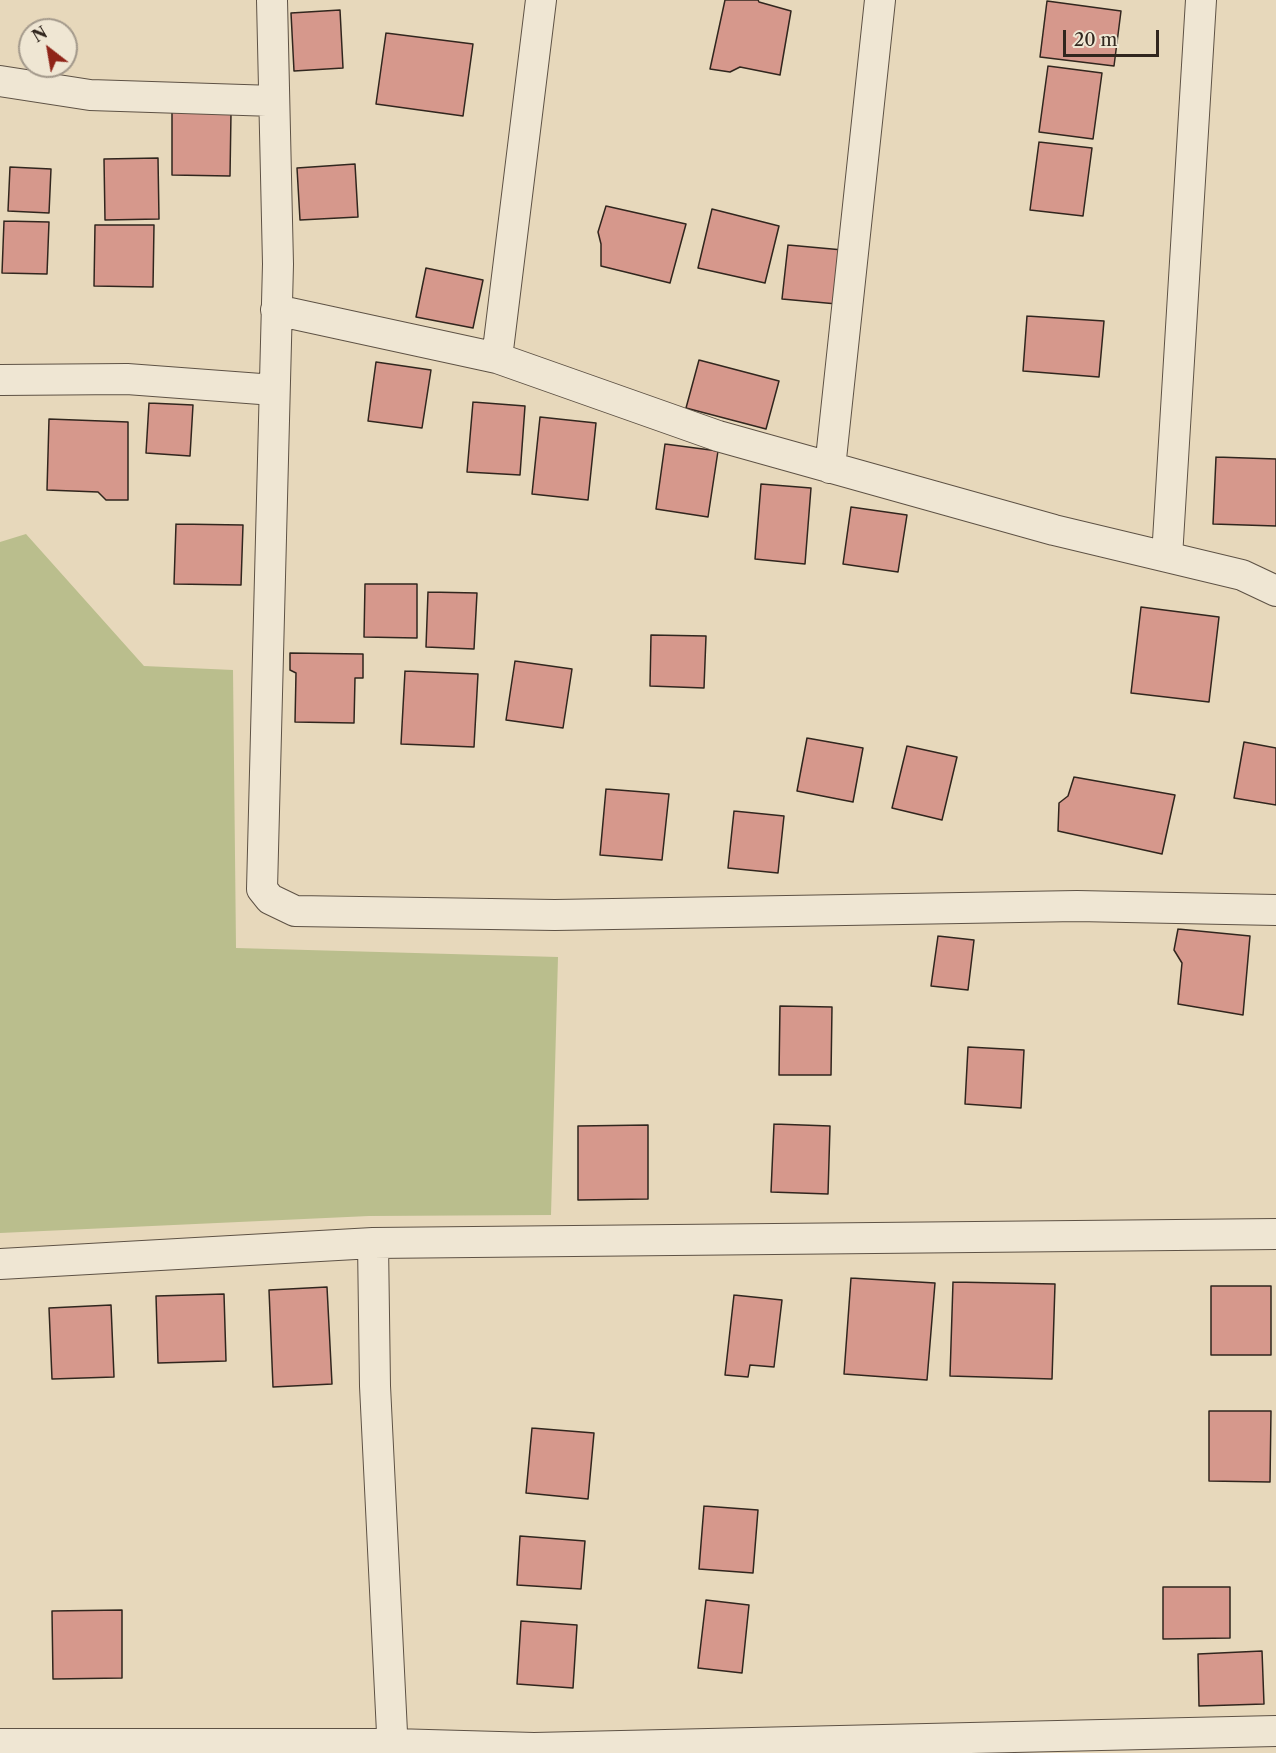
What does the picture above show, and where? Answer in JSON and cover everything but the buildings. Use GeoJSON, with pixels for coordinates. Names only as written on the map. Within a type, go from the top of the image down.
{"type":"FeatureCollection","features":[{"type":"Feature","properties":{"kind":"street"},"geometry":{"type":"LineString","coordinates":[[272,0],[278,264],[262,889],[270,899],[295,911],[555,915],[1077,906],[1276,910]]}},
{"type":"Feature","properties":{"kind":"street"},"geometry":{"type":"LineString","coordinates":[[497,358],[541,0]]}},
{"type":"Feature","properties":{"kind":"street"},"geometry":{"type":"LineString","coordinates":[[830,468],[880,0]]}},
{"type":"Feature","properties":{"kind":"street"},"geometry":{"type":"LineString","coordinates":[[1167,557],[1201,0]]}},
{"type":"Feature","properties":{"kind":"street"},"geometry":{"type":"LineString","coordinates":[[0,81],[90,95],[274,100]]}},
{"type":"Feature","properties":{"kind":"street"},"geometry":{"type":"LineString","coordinates":[[276,310],[497,358],[718,436],[1054,530],[1242,575],[1276,591]]}},
{"type":"Feature","properties":{"kind":"street"},"geometry":{"type":"LineString","coordinates":[[0,380],[127,379],[274,390]]}},
{"type":"Feature","properties":{"kind":"street"},"geometry":{"type":"LineString","coordinates":[[0,1264],[373,1243],[1276,1234]]}},
{"type":"Feature","properties":{"kind":"street"},"geometry":{"type":"LineString","coordinates":[[373,1243],[375,1386],[393,1749]]}},
{"type":"Feature","properties":{"kind":"street"},"geometry":{"type":"LineString","coordinates":[[0,1743],[393,1749],[534,1748],[1276,1731]]}},
{"type":"Feature","properties":{"kind":"green space"},"geometry":{"type":"Polygon","coordinates":[[[26,534],[144,666],[233,670],[236,948],[558,957],[551,1215],[369,1216],[0,1233],[0,542],[26,534]]]}}]}
